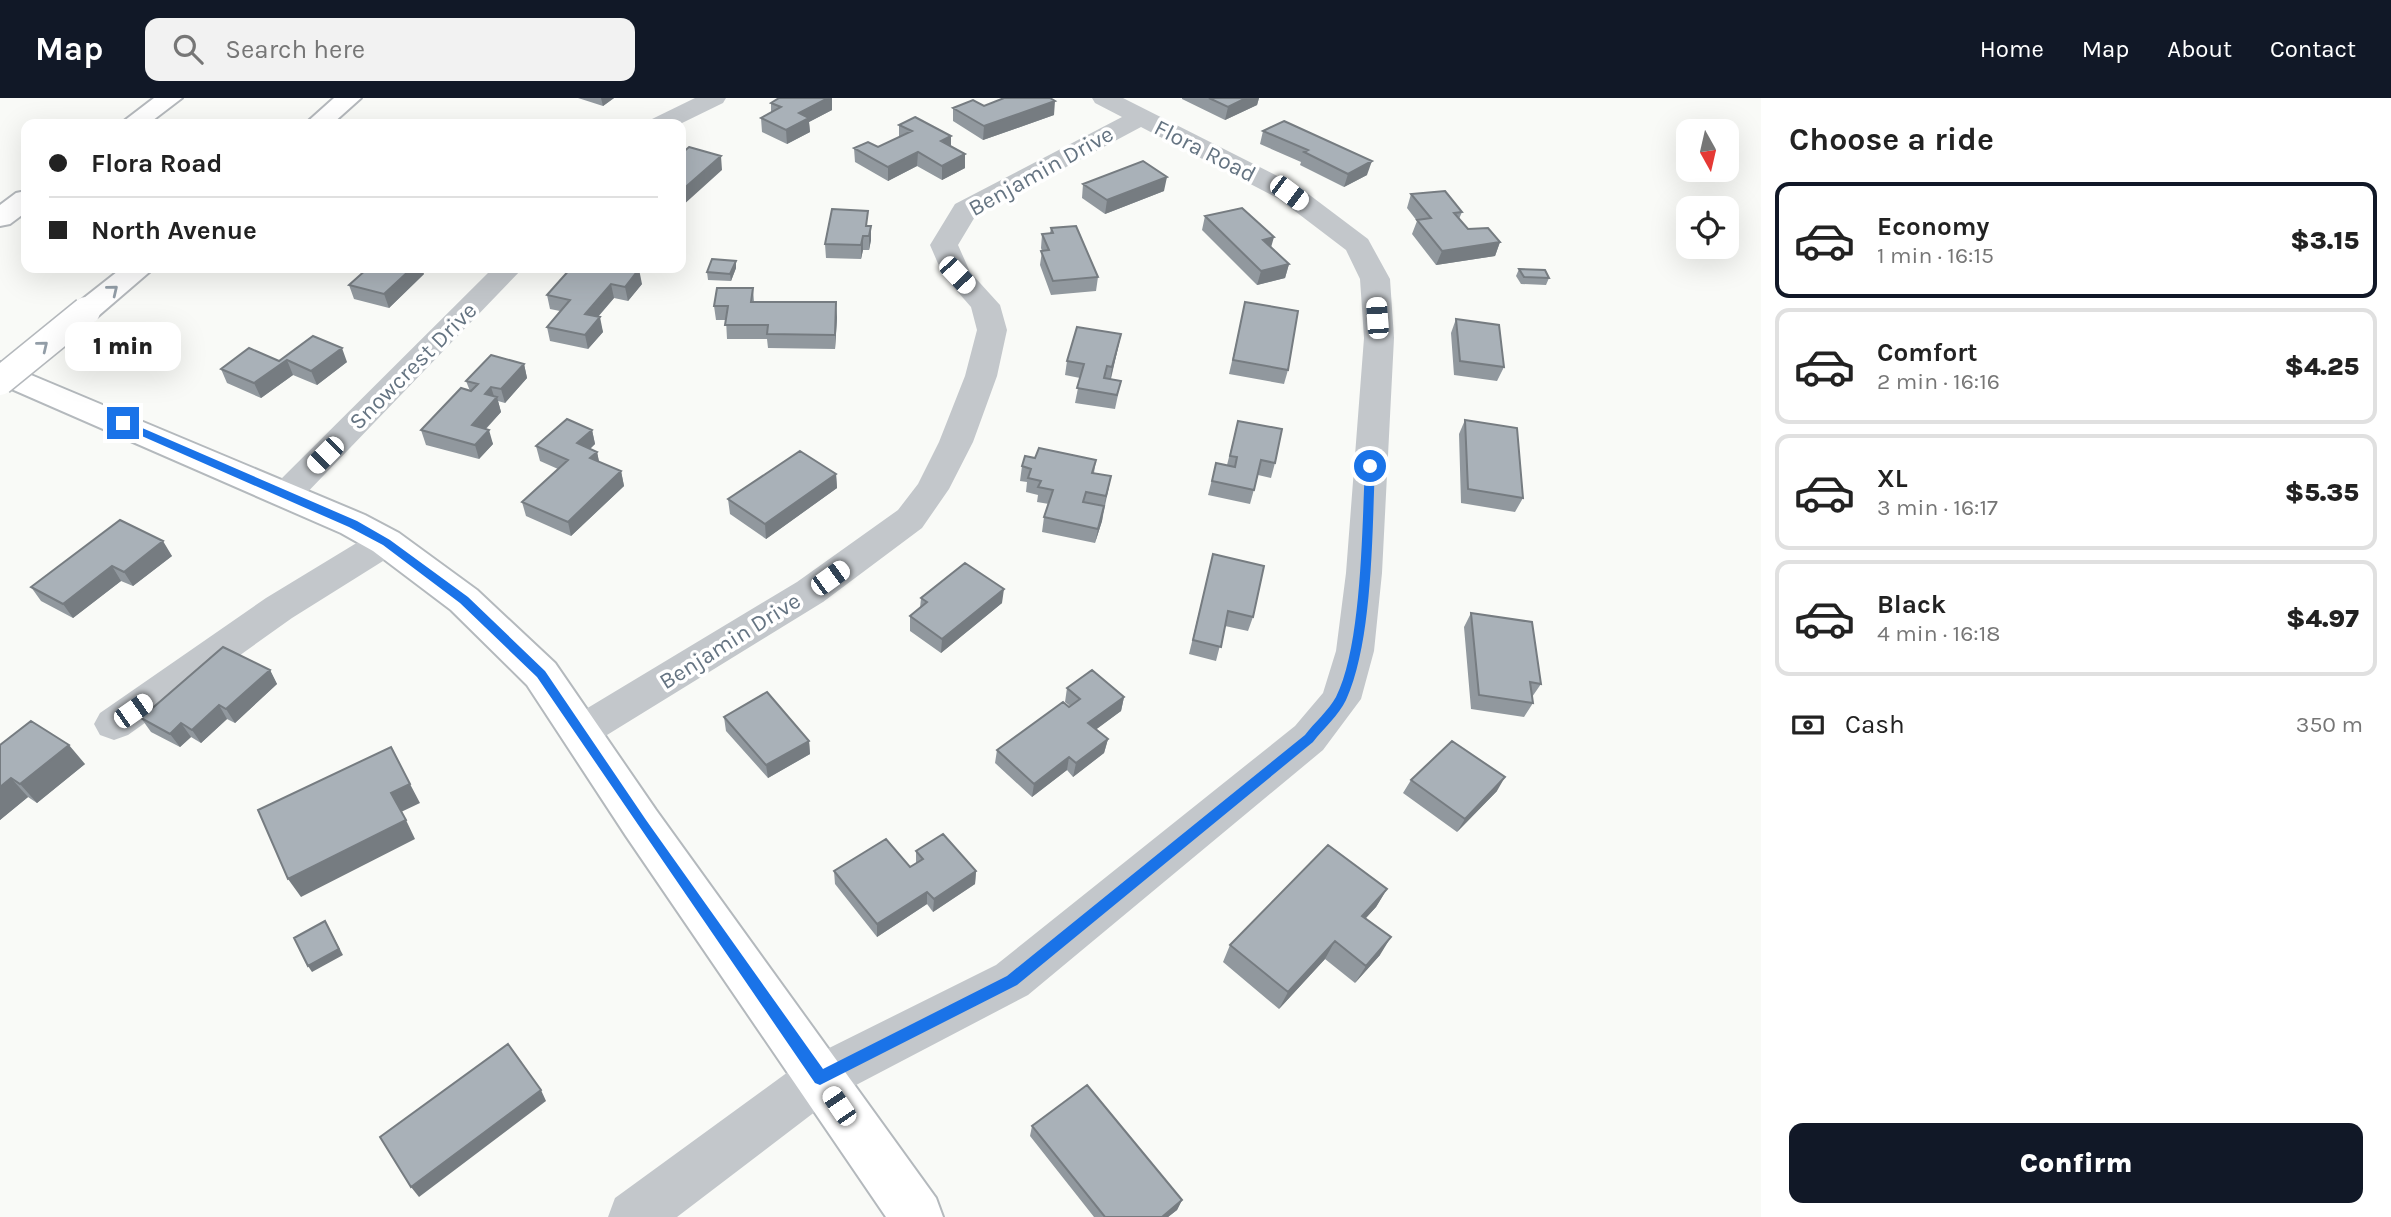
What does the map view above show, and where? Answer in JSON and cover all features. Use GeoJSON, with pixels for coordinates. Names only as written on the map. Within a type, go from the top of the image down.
{"type":"FeatureCollection","features":[{"type":"Feature","properties":{"kind":"main road"},"geometry":{"type":"LineString","coordinates":[[139,119],[170,98]]}},
{"type":"Feature","properties":{"kind":"main road"},"geometry":{"type":"LineString","coordinates":[[323,119],[349,98]]}},
{"type":"Feature","properties":{"kind":"main road"},"geometry":{"type":"LineString","coordinates":[[0,218],[21,203]]}},
{"type":"Feature","properties":{"kind":"main road"},"geometry":{"type":"LineString","coordinates":[[0,381],[134,273]]}},
{"type":"Feature","properties":{"kind":"main road"},"geometry":{"type":"LineString","coordinates":[[0,372],[287,493],[386,542],[464,600],[541,674],[917,1217]]}},
{"type":"Feature","properties":{"kind":"street"},"geometry":{"type":"LineString","coordinates":[[671,119],[714,98]]}},
{"type":"Feature","properties":{"kind":"street","name":"Flora Road"},"geometry":{"type":"LineString","coordinates":[[634,1217],[820,1078],[1012,980],[1309,738],[1341,699],[1355,651],[1364,573],[1379,338],[1375,279],[1358,245],[1289,193],[1104,98]]}},
{"type":"Feature","properties":{"kind":"street","name":"Benjamin Drive"},"geometry":{"type":"LineString","coordinates":[[580,732],[810,592],[910,519],[932,489],[956,442],[981,376],[992,330],[985,305],[957,275],[944,246],[965,210],[1139,118]]}},
{"type":"Feature","properties":{"kind":"street","name":"Snowcrest Drive"},"geometry":{"type":"LineString","coordinates":[[287,493],[504,273]]}},
{"type":"Feature","properties":{"kind":"street"},"geometry":{"type":"LineString","coordinates":[[114,724],[279,608],[386,542]]}},
{"type":"Feature","properties":{"kind":"building"},"geometry":{"type":"Polygon","coordinates":[[[779,98],[828,98],[799,113],[809,118],[786,130],[761,118],[781,107],[771,103],[779,98]]]}},
{"type":"Feature","properties":{"kind":"building"},"geometry":{"type":"Polygon","coordinates":[[[1004,98],[1050,98],[1055,101],[984,126],[953,108],[973,100],[984,106],[1004,98]]]}},
{"type":"Feature","properties":{"kind":"building"},"geometry":{"type":"Polygon","coordinates":[[[1209,98],[1246,98],[1228,107],[1209,98]]]}},
{"type":"Feature","properties":{"kind":"building"},"geometry":{"type":"Polygon","coordinates":[[[915,117],[951,136],[941,141],[965,154],[942,166],[918,152],[888,167],[854,148],[868,142],[878,147],[912,131],[899,125],[915,117]]]}},
{"type":"Feature","properties":{"kind":"building"},"geometry":{"type":"Polygon","coordinates":[[[1284,121],[1372,161],[1348,174],[1304,152],[1308,150],[1263,131],[1284,121]]]}},
{"type":"Feature","properties":{"kind":"building"},"geometry":{"type":"Polygon","coordinates":[[[689,147],[721,156],[686,187],[686,150],[689,147]]]}},
{"type":"Feature","properties":{"kind":"building"},"geometry":{"type":"Polygon","coordinates":[[[1143,161],[1167,177],[1107,200],[1083,184],[1143,161]]]}},
{"type":"Feature","properties":{"kind":"building"},"geometry":{"type":"Polygon","coordinates":[[[1445,191],[1462,212],[1454,213],[1468,229],[1488,228],[1500,242],[1442,251],[1417,220],[1431,218],[1411,194],[1445,191]]]}},
{"type":"Feature","properties":{"kind":"building"},"geometry":{"type":"Polygon","coordinates":[[[1242,208],[1274,237],[1263,240],[1289,264],[1261,271],[1205,216],[1242,208]]]}},
{"type":"Feature","properties":{"kind":"building"},"geometry":{"type":"Polygon","coordinates":[[[832,209],[868,211],[866,226],[871,226],[869,236],[863,236],[861,245],[825,244],[832,209]]]}},
{"type":"Feature","properties":{"kind":"building"},"geometry":{"type":"Polygon","coordinates":[[[1076,226],[1098,277],[1053,281],[1041,251],[1049,250],[1042,234],[1053,233],[1051,228],[1076,226]]]}},
{"type":"Feature","properties":{"kind":"building"},"geometry":{"type":"Polygon","coordinates":[[[712,259],[736,261],[730,274],[707,272],[712,259]]]}},
{"type":"Feature","properties":{"kind":"building"},"geometry":{"type":"Polygon","coordinates":[[[1519,269],[1545,270],[1549,278],[1524,277],[1519,269]]]}},
{"type":"Feature","properties":{"kind":"building"},"geometry":{"type":"Polygon","coordinates":[[[362,273],[407,273],[384,294],[349,285],[362,273]]]}},
{"type":"Feature","properties":{"kind":"building"},"geometry":{"type":"Polygon","coordinates":[[[567,273],[636,273],[625,287],[611,284],[585,314],[600,317],[585,335],[547,327],[570,300],[547,295],[567,273]]]}},
{"type":"Feature","properties":{"kind":"building"},"geometry":{"type":"Polygon","coordinates":[[[717,288],[753,288],[751,302],[836,302],[835,335],[767,334],[768,325],[725,325],[728,306],[714,306],[717,288]]]}},
{"type":"Feature","properties":{"kind":"building"},"geometry":{"type":"Polygon","coordinates":[[[1245,302],[1298,311],[1288,370],[1233,360],[1245,302]]]}},
{"type":"Feature","properties":{"kind":"building"},"geometry":{"type":"Polygon","coordinates":[[[1456,319],[1499,325],[1504,367],[1460,361],[1456,319]]]}},
{"type":"Feature","properties":{"kind":"building"},"geometry":{"type":"Polygon","coordinates":[[[1077,327],[1121,334],[1112,367],[1107,366],[1104,378],[1121,381],[1117,395],[1077,388],[1084,364],[1067,361],[1077,327]]]}},
{"type":"Feature","properties":{"kind":"building"},"geometry":{"type":"Polygon","coordinates":[[[313,336],[342,348],[311,371],[287,360],[254,383],[221,369],[249,348],[279,361],[313,336]]]}},
{"type":"Feature","properties":{"kind":"building"},"geometry":{"type":"Polygon","coordinates":[[[491,355],[524,364],[501,389],[491,387],[485,394],[497,397],[472,425],[489,430],[475,445],[421,430],[461,388],[471,391],[478,384],[466,381],[491,355]]]}},
{"type":"Feature","properties":{"kind":"building"},"geometry":{"type":"Polygon","coordinates":[[[567,419],[592,430],[577,443],[597,452],[590,458],[621,471],[568,522],[522,502],[568,460],[536,446],[567,419]]]}},
{"type":"Feature","properties":{"kind":"building"},"geometry":{"type":"Polygon","coordinates":[[[1465,420],[1517,428],[1523,498],[1468,489],[1465,420]]]}},
{"type":"Feature","properties":{"kind":"building"},"geometry":{"type":"Polygon","coordinates":[[[1238,421],[1282,429],[1275,463],[1261,460],[1254,490],[1212,481],[1216,463],[1235,467],[1237,457],[1230,456],[1238,421]]]}},
{"type":"Feature","properties":{"kind":"building"},"geometry":{"type":"Polygon","coordinates":[[[1039,448],[1096,460],[1092,473],[1111,476],[1106,496],[1086,492],[1083,502],[1104,506],[1098,529],[1044,517],[1053,490],[1038,487],[1041,481],[1028,478],[1031,469],[1022,466],[1025,456],[1035,458],[1039,448]]]}},
{"type":"Feature","properties":{"kind":"building"},"geometry":{"type":"Polygon","coordinates":[[[800,451],[836,474],[765,524],[728,499],[800,451]]]}},
{"type":"Feature","properties":{"kind":"building"},"geometry":{"type":"Polygon","coordinates":[[[120,520],[163,541],[124,572],[112,566],[63,604],[31,587],[120,520]]]}},
{"type":"Feature","properties":{"kind":"building"},"geometry":{"type":"Polygon","coordinates":[[[1213,554],[1264,566],[1253,617],[1228,611],[1221,647],[1193,640],[1213,554]]]}},
{"type":"Feature","properties":{"kind":"building"},"geometry":{"type":"Polygon","coordinates":[[[965,563],[1004,589],[942,639],[910,616],[927,602],[921,598],[965,563]]]}},
{"type":"Feature","properties":{"kind":"building"},"geometry":{"type":"Polygon","coordinates":[[[1471,613],[1532,622],[1541,684],[1530,682],[1533,703],[1479,695],[1471,613]]]}},
{"type":"Feature","properties":{"kind":"building"},"geometry":{"type":"Polygon","coordinates":[[[223,647],[270,670],[226,709],[219,705],[192,730],[181,723],[170,734],[141,718],[223,647]]]}},
{"type":"Feature","properties":{"kind":"building"},"geometry":{"type":"Polygon","coordinates":[[[1092,670],[1124,697],[1088,723],[1108,739],[1076,763],[1069,757],[1034,784],[997,750],[1063,702],[1069,707],[1080,699],[1067,688],[1092,670]]]}},
{"type":"Feature","properties":{"kind":"building"},"geometry":{"type":"Polygon","coordinates":[[[767,692],[809,741],[766,765],[724,717],[767,692]]]}},
{"type":"Feature","properties":{"kind":"building"},"geometry":{"type":"Polygon","coordinates":[[[31,721],[69,745],[20,784],[11,778],[0,787],[0,745],[31,721]]]}},
{"type":"Feature","properties":{"kind":"building"},"geometry":{"type":"Polygon","coordinates":[[[1452,741],[1505,777],[1465,819],[1411,780],[1452,741]]]}},
{"type":"Feature","properties":{"kind":"building"},"geometry":{"type":"Polygon","coordinates":[[[391,747],[410,784],[391,793],[406,820],[288,879],[258,810],[391,747]]]}},
{"type":"Feature","properties":{"kind":"building"},"geometry":{"type":"Polygon","coordinates":[[[943,834],[976,871],[934,899],[927,892],[877,924],[834,871],[886,839],[910,867],[923,859],[916,851],[943,834]]]}},
{"type":"Feature","properties":{"kind":"building"},"geometry":{"type":"Polygon","coordinates":[[[1328,845],[1387,889],[1362,916],[1391,937],[1366,966],[1335,941],[1288,992],[1230,945],[1328,845]]]}},
{"type":"Feature","properties":{"kind":"building"},"geometry":{"type":"Polygon","coordinates":[[[325,921],[339,949],[308,966],[294,938],[325,921]]]}},
{"type":"Feature","properties":{"kind":"building"},"geometry":{"type":"Polygon","coordinates":[[[508,1044],[541,1090],[411,1187],[380,1137],[508,1044]]]}},
{"type":"Feature","properties":{"kind":"building"},"geometry":{"type":"Polygon","coordinates":[[[1087,1085],[1182,1200],[1162,1217],[1105,1217],[1032,1126],[1087,1085]]]}},
{"type":"Feature","properties":{"kind":"route"},"geometry":{"type":"LineString","coordinates":[[123,423],[270,485],[353,524],[386,542],[464,600],[541,674],[641,823],[820,1078],[1012,980],[1189,833],[1309,738],[1341,699],[1355,651],[1364,573],[1370,466]]}}]}
